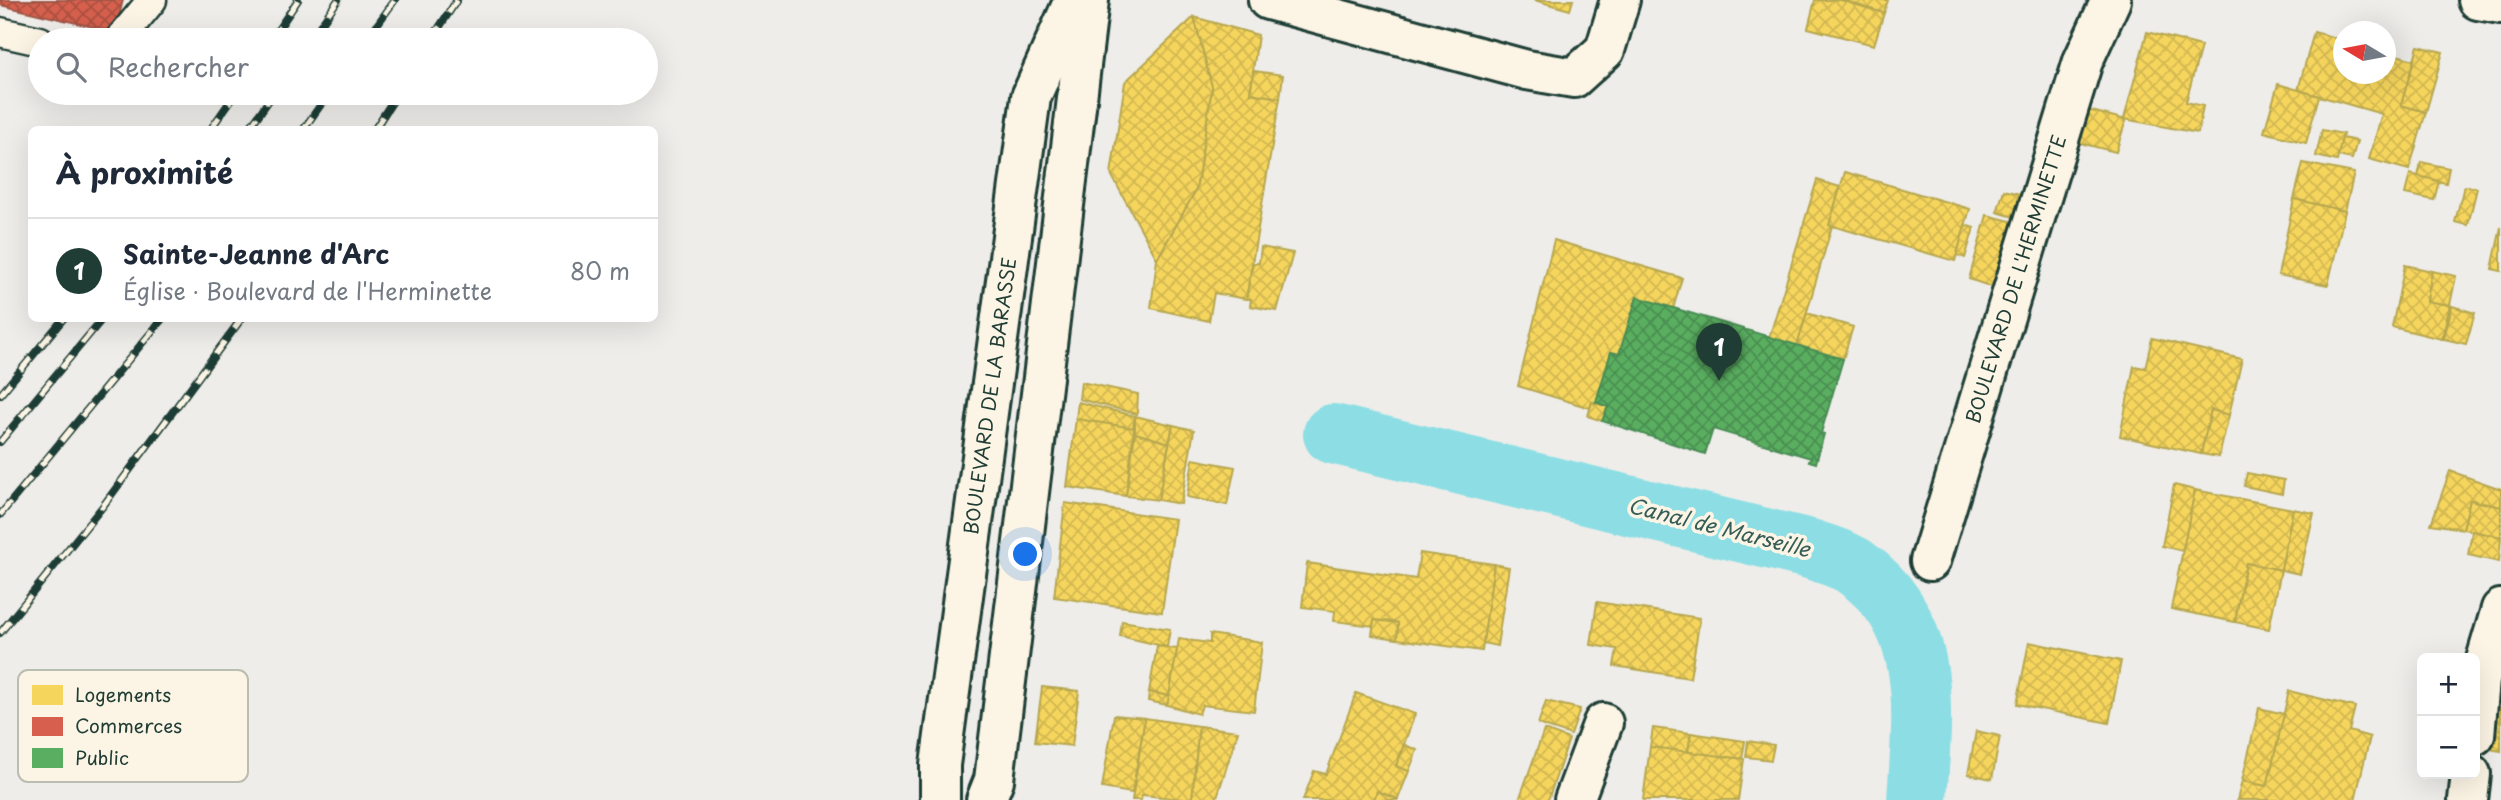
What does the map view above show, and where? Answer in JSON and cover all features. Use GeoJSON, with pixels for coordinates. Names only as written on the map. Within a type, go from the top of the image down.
{"type":"FeatureCollection","features":[{"type":"Feature","properties":{"kind":"main road","name":"BOULEVARD DE LA BARASSE"},"geometry":{"type":"LineString","coordinates":[[940,800],[940,765],[1031,97],[1074,0]]}},
{"type":"Feature","properties":{"kind":"main road"},"geometry":{"type":"LineString","coordinates":[[986,800],[994,780],[1088,0]]}},
{"type":"Feature","properties":{"kind":"main road"},"geometry":{"type":"LineString","coordinates":[[1268,0],[1527,69],[1574,78],[1605,50],[1620,0]]}},
{"type":"Feature","properties":{"kind":"main road","name":"BOULEVARD DE L'HERMINETTE"},"geometry":{"type":"LineString","coordinates":[[1930,561],[2083,61],[2111,0]]}},
{"type":"Feature","properties":{"kind":"main road"},"geometry":{"type":"LineString","coordinates":[[2478,0],[2501,4]]}},
{"type":"Feature","properties":{"kind":"main road"},"geometry":{"type":"LineString","coordinates":[[2477,716],[2480,680],[2501,609]]}},
{"type":"Feature","properties":{"kind":"main road"},"geometry":{"type":"LineString","coordinates":[[1574,800],[1603,723]]}},
{"type":"Feature","properties":{"kind":"main road"},"geometry":{"type":"LineString","coordinates":[[2468,800],[2470,779]]}},
{"type":"Feature","properties":{"kind":"lane"},"geometry":{"type":"LineString","coordinates":[[130,28],[152,0]]}},
{"type":"Feature","properties":{"kind":"lane"},"geometry":{"type":"LineString","coordinates":[[0,32],[28,38]]}},
{"type":"Feature","properties":{"kind":"building: Logements"},"geometry":{"type":"Polygon","coordinates":[[[1534,0],[1573,0],[1570,10],[1534,0]]]}},
{"type":"Feature","properties":{"kind":"building: Logements"},"geometry":{"type":"Polygon","coordinates":[[[1815,0],[1841,0],[1884,13],[1874,45],[1808,28],[1815,0]]]}},
{"type":"Feature","properties":{"kind":"building: Logements"},"geometry":{"type":"Polygon","coordinates":[[[1841,0],[1888,0],[1884,13],[1841,0]]]}},
{"type":"Feature","properties":{"kind":"building: Logements"},"geometry":{"type":"Polygon","coordinates":[[[1194,17],[1258,35],[1250,93],[1280,98],[1246,299],[1214,293],[1209,321],[1151,308],[1157,259],[1196,190],[1212,87],[1194,17]]]}},
{"type":"Feature","properties":{"kind":"building: Logements"},"geometry":{"type":"Polygon","coordinates":[[[1194,17],[1212,87],[1196,190],[1157,259],[1111,174],[1125,82],[1194,17]]]}},
{"type":"Feature","properties":{"kind":"building: Logements"},"geometry":{"type":"Polygon","coordinates":[[[2147,32],[2201,46],[2186,102],[2203,106],[2198,133],[2124,119],[2147,32]]]}},
{"type":"Feature","properties":{"kind":"building: Logements"},"geometry":{"type":"Polygon","coordinates":[[[2314,32],[2333,37],[2333,84],[2396,84],[2396,55],[2414,60],[2401,105],[2426,112],[2409,170],[2369,159],[2382,114],[2298,90],[2314,32]]]}},
{"type":"Feature","properties":{"kind":"building: Logements"},"geometry":{"type":"Polygon","coordinates":[[[2418,46],[2443,52],[2426,112],[2401,105],[2418,46]]]}},
{"type":"Feature","properties":{"kind":"building: Logements"},"geometry":{"type":"Polygon","coordinates":[[[1254,71],[1283,75],[1280,98],[1250,93],[1254,71]]]}},
{"type":"Feature","properties":{"kind":"building: Logements"},"geometry":{"type":"Polygon","coordinates":[[[2278,84],[2319,96],[2306,143],[2264,132],[2278,84]]]}},
{"type":"Feature","properties":{"kind":"building: Logements"},"geometry":{"type":"Polygon","coordinates":[[[2084,109],[2126,120],[2116,152],[2076,142],[2084,109]]]}},
{"type":"Feature","properties":{"kind":"building: Logements"},"geometry":{"type":"Polygon","coordinates":[[[2322,130],[2343,134],[2337,161],[2316,156],[2322,130]]]}},
{"type":"Feature","properties":{"kind":"building: Logements"},"geometry":{"type":"Polygon","coordinates":[[[2342,138],[2357,141],[2352,159],[2338,156],[2342,138]]]}},
{"type":"Feature","properties":{"kind":"building: Logements"},"geometry":{"type":"Polygon","coordinates":[[[2421,162],[2449,168],[2446,183],[2418,177],[2421,162]]]}},
{"type":"Feature","properties":{"kind":"building: Logements"},"geometry":{"type":"Polygon","coordinates":[[[2303,163],[2354,173],[2345,211],[2294,199],[2303,163]]]}},
{"type":"Feature","properties":{"kind":"building: Logements"},"geometry":{"type":"Polygon","coordinates":[[[1845,172],[1970,209],[1955,261],[1829,225],[1845,172]]]}},
{"type":"Feature","properties":{"kind":"building: Logements"},"geometry":{"type":"Polygon","coordinates":[[[2410,174],[2439,181],[2434,200],[2405,194],[2410,174]]]}},
{"type":"Feature","properties":{"kind":"building: Logements"},"geometry":{"type":"Polygon","coordinates":[[[1817,180],[1840,187],[1829,225],[1832,226],[1797,346],[1769,338],[1817,180]]]}},
{"type":"Feature","properties":{"kind":"building: Logements"},"geometry":{"type":"Polygon","coordinates":[[[2464,186],[2477,188],[2468,225],[2455,222],[2464,186]]]}},
{"type":"Feature","properties":{"kind":"building: Logements"},"geometry":{"type":"Polygon","coordinates":[[[2004,190],[2020,194],[2014,217],[1997,212],[2004,190]]]}},
{"type":"Feature","properties":{"kind":"building: Logements"},"geometry":{"type":"Polygon","coordinates":[[[2294,199],[2345,211],[2328,285],[2278,275],[2294,199]]]}},
{"type":"Feature","properties":{"kind":"building: Logements"},"geometry":{"type":"Polygon","coordinates":[[[1987,215],[2022,224],[2004,291],[1969,279],[1987,215]]]}},
{"type":"Feature","properties":{"kind":"building: Logements"},"geometry":{"type":"Polygon","coordinates":[[[1965,225],[1974,228],[1965,258],[1957,255],[1965,225]]]}},
{"type":"Feature","properties":{"kind":"building: Logements"},"geometry":{"type":"Polygon","coordinates":[[[2501,227],[2501,271],[2492,269],[2501,227]]]}},
{"type":"Feature","properties":{"kind":"building: Logements"},"geometry":{"type":"Polygon","coordinates":[[[1554,240],[1682,278],[1673,309],[1637,297],[1619,354],[1611,352],[1596,402],[1592,402],[1590,408],[1518,386],[1554,240]]]}},
{"type":"Feature","properties":{"kind":"building: Logements"},"geometry":{"type":"Polygon","coordinates":[[[1261,247],[1293,253],[1277,311],[1250,306],[1251,299],[1246,299],[1253,263],[1259,263],[1261,247]]]}},
{"type":"Feature","properties":{"kind":"building: Logements"},"geometry":{"type":"Polygon","coordinates":[[[2405,265],[2432,271],[2427,301],[2450,305],[2442,339],[2392,327],[2405,265]]]}},
{"type":"Feature","properties":{"kind":"building: Logements"},"geometry":{"type":"Polygon","coordinates":[[[2432,271],[2456,276],[2450,305],[2427,301],[2432,271]]]}},
{"type":"Feature","properties":{"kind":"building: Logements"},"geometry":{"type":"Polygon","coordinates":[[[2450,305],[2452,306],[2442,339],[2450,305]]]}},
{"type":"Feature","properties":{"kind":"building: Logements"},"geometry":{"type":"Polygon","coordinates":[[[2452,306],[2475,313],[2466,344],[2444,339],[2452,306]]]}},
{"type":"Feature","properties":{"kind":"building: Logements"},"geometry":{"type":"Polygon","coordinates":[[[1807,313],[1853,327],[1843,359],[1797,346],[1807,313]]]}},
{"type":"Feature","properties":{"kind":"building: Logements"},"geometry":{"type":"Polygon","coordinates":[[[2152,338],[2242,359],[2229,415],[2211,410],[2201,454],[2120,436],[2134,366],[2145,368],[2152,338]]]}},
{"type":"Feature","properties":{"kind":"building: Logements"},"geometry":{"type":"Polygon","coordinates":[[[1081,382],[1138,394],[1137,414],[1079,399],[1081,382]]]}},
{"type":"Feature","properties":{"kind":"building: Logements"},"geometry":{"type":"Polygon","coordinates":[[[1078,402],[1135,416],[1133,428],[1076,419],[1078,402]]]}},
{"type":"Feature","properties":{"kind":"building: Logements"},"geometry":{"type":"Polygon","coordinates":[[[1592,402],[1608,407],[1602,421],[1588,416],[1592,402]]]}},
{"type":"Feature","properties":{"kind":"building: Logements"},"geometry":{"type":"Polygon","coordinates":[[[2211,410],[2229,415],[2219,457],[2201,454],[2211,410]]]}},
{"type":"Feature","properties":{"kind":"building: Logements"},"geometry":{"type":"Polygon","coordinates":[[[1135,416],[1173,425],[1169,443],[1135,433],[1135,416]]]}},
{"type":"Feature","properties":{"kind":"building: Logements"},"geometry":{"type":"Polygon","coordinates":[[[1076,419],[1134,428],[1126,496],[1067,487],[1076,419]]]}},
{"type":"Feature","properties":{"kind":"building: Logements"},"geometry":{"type":"Polygon","coordinates":[[[1173,425],[1194,430],[1181,504],[1158,500],[1173,425]]]}},
{"type":"Feature","properties":{"kind":"building: Logements"},"geometry":{"type":"Polygon","coordinates":[[[1135,433],[1169,443],[1158,500],[1126,496],[1135,433]]]}},
{"type":"Feature","properties":{"kind":"building: Logements"},"geometry":{"type":"Polygon","coordinates":[[[1193,459],[1235,467],[1227,505],[1187,497],[1193,459]]]}},
{"type":"Feature","properties":{"kind":"building: Logements"},"geometry":{"type":"Polygon","coordinates":[[[2450,471],[2501,489],[2501,507],[2470,500],[2463,529],[2431,524],[2450,471]]]}},
{"type":"Feature","properties":{"kind":"building: Logements"},"geometry":{"type":"Polygon","coordinates":[[[2247,473],[2284,480],[2282,494],[2244,486],[2247,473]]]}},
{"type":"Feature","properties":{"kind":"building: Logements"},"geometry":{"type":"Polygon","coordinates":[[[2174,485],[2195,490],[2183,551],[2162,546],[2174,485]]]}},
{"type":"Feature","properties":{"kind":"building: Logements"},"geometry":{"type":"Polygon","coordinates":[[[2195,490],[2293,509],[2281,570],[2246,563],[2235,622],[2171,609],[2195,490]]]}},
{"type":"Feature","properties":{"kind":"building: Logements"},"geometry":{"type":"Polygon","coordinates":[[[2470,500],[2501,507],[2501,537],[2463,529],[2470,500]]]}},
{"type":"Feature","properties":{"kind":"building: Logements"},"geometry":{"type":"Polygon","coordinates":[[[1065,503],[1175,519],[1162,612],[1054,597],[1065,503]]]}},
{"type":"Feature","properties":{"kind":"building: Logements"},"geometry":{"type":"Polygon","coordinates":[[[2293,509],[2314,513],[2300,574],[2281,570],[2293,509]]]}},
{"type":"Feature","properties":{"kind":"building: Logements"},"geometry":{"type":"Polygon","coordinates":[[[2472,531],[2501,537],[2499,562],[2468,555],[2472,531]]]}},
{"type":"Feature","properties":{"kind":"building: Logements"},"geometry":{"type":"Polygon","coordinates":[[[1420,553],[1494,564],[1482,651],[1397,639],[1398,623],[1374,620],[1373,626],[1334,621],[1335,611],[1302,607],[1307,563],[1416,579],[1420,553]]]}},
{"type":"Feature","properties":{"kind":"building: Logements"},"geometry":{"type":"Polygon","coordinates":[[[2246,563],[2281,570],[2269,629],[2235,622],[2246,563]]]}},
{"type":"Feature","properties":{"kind":"building: Logements"},"geometry":{"type":"Polygon","coordinates":[[[1494,564],[1509,567],[1497,646],[1483,643],[1494,564]]]}},
{"type":"Feature","properties":{"kind":"building: Logements"},"geometry":{"type":"Polygon","coordinates":[[[1597,602],[1700,618],[1690,678],[1614,666],[1617,649],[1591,645],[1597,602]]]}},
{"type":"Feature","properties":{"kind":"building: Logements"},"geometry":{"type":"Polygon","coordinates":[[[1374,620],[1398,623],[1397,639],[1372,635],[1374,620]]]}},
{"type":"Feature","properties":{"kind":"building: Logements"},"geometry":{"type":"Polygon","coordinates":[[[1122,621],[1170,629],[1167,647],[1120,636],[1122,621]]]}},
{"type":"Feature","properties":{"kind":"building: Logements"},"geometry":{"type":"Polygon","coordinates":[[[1210,634],[1262,642],[1254,711],[1202,705],[1199,714],[1167,705],[1179,639],[1210,643],[1210,634]]]}},
{"type":"Feature","properties":{"kind":"building: Logements"},"geometry":{"type":"Polygon","coordinates":[[[2029,642],[2121,661],[2109,723],[2017,704],[2029,642]]]}},
{"type":"Feature","properties":{"kind":"building: Logements"},"geometry":{"type":"Polygon","coordinates":[[[1157,646],[1177,649],[1169,696],[1149,692],[1157,646]]]}},
{"type":"Feature","properties":{"kind":"building: Logements"},"geometry":{"type":"Polygon","coordinates":[[[1042,687],[1079,691],[1072,746],[1035,742],[1042,687]]]}},
{"type":"Feature","properties":{"kind":"building: Logements"},"geometry":{"type":"Polygon","coordinates":[[[2289,691],[2355,707],[2349,731],[2370,737],[2355,800],[2237,800],[2242,781],[2267,786],[2289,691]]]}},
{"type":"Feature","properties":{"kind":"building: Logements"},"geometry":{"type":"Polygon","coordinates":[[[1149,692],[1169,696],[1167,705],[1148,701],[1149,692]]]}},
{"type":"Feature","properties":{"kind":"building: Logements"},"geometry":{"type":"Polygon","coordinates":[[[1356,693],[1415,714],[1396,766],[1409,771],[1398,799],[1377,791],[1374,800],[1303,800],[1314,771],[1326,774],[1356,693]]]}},
{"type":"Feature","properties":{"kind":"building: Logements"},"geometry":{"type":"Polygon","coordinates":[[[1546,701],[1580,709],[1571,735],[1538,724],[1546,701]]]}},
{"type":"Feature","properties":{"kind":"building: Logements"},"geometry":{"type":"Polygon","coordinates":[[[2494,706],[2501,708],[2501,751],[2489,749],[2494,706]]]}},
{"type":"Feature","properties":{"kind":"building: Logements"},"geometry":{"type":"Polygon","coordinates":[[[2259,708],[2284,714],[2267,786],[2242,781],[2259,708]]]}},
{"type":"Feature","properties":{"kind":"building: Logements"},"geometry":{"type":"Polygon","coordinates":[[[1114,715],[1145,718],[1132,793],[1102,788],[1114,715]]]}},
{"type":"Feature","properties":{"kind":"building: Logements"},"geometry":{"type":"Polygon","coordinates":[[[1145,718],[1199,726],[1192,800],[1142,795],[1141,800],[1132,800],[1145,718]]]}},
{"type":"Feature","properties":{"kind":"building: Logements"},"geometry":{"type":"Polygon","coordinates":[[[1199,726],[1238,731],[1216,800],[1192,800],[1199,726]]]}},
{"type":"Feature","properties":{"kind":"building: Logements"},"geometry":{"type":"Polygon","coordinates":[[[1653,728],[1691,733],[1688,752],[1650,747],[1653,728]]]}},
{"type":"Feature","properties":{"kind":"building: Logements"},"geometry":{"type":"Polygon","coordinates":[[[1544,730],[1569,739],[1548,800],[1519,800],[1544,730]]]}},
{"type":"Feature","properties":{"kind":"building: Logements"},"geometry":{"type":"Polygon","coordinates":[[[1976,731],[2000,736],[1992,779],[1968,774],[1976,731]]]}},
{"type":"Feature","properties":{"kind":"building: Logements"},"geometry":{"type":"Polygon","coordinates":[[[1691,733],[1745,741],[1742,759],[1688,752],[1691,733]]]}},
{"type":"Feature","properties":{"kind":"building: Logements"},"geometry":{"type":"Polygon","coordinates":[[[1748,741],[1774,745],[1771,760],[1746,757],[1748,741]]]}},
{"type":"Feature","properties":{"kind":"building: Logements"},"geometry":{"type":"Polygon","coordinates":[[[1405,745],[1417,750],[1409,771],[1396,766],[1405,745]]]}},
{"type":"Feature","properties":{"kind":"building: Logements"},"geometry":{"type":"Polygon","coordinates":[[[1650,747],[1744,759],[1738,800],[1643,800],[1650,747]]]}},
{"type":"Feature","properties":{"kind":"building: Logements"},"geometry":{"type":"Polygon","coordinates":[[[1377,791],[1398,799],[1398,800],[1374,800],[1377,791]]]}},
{"type":"Feature","properties":{"kind":"building: Commerces"},"geometry":{"type":"Polygon","coordinates":[[[0,0],[123,0],[116,28],[98,28],[0,5],[0,0]]]}},
{"type":"Feature","properties":{"kind":"building: Public"},"geometry":{"type":"Polygon","coordinates":[[[1637,297],[1843,359],[1821,433],[1824,434],[1816,463],[1809,461],[1811,458],[1713,429],[1705,454],[1602,421],[1608,407],[1596,402],[1611,352],[1619,354],[1637,297]]]}},
{"type":"Feature","properties":{"kind":"waterway","name":"Canal de Marseille"},"geometry":{"type":"LineString","coordinates":[[1333,434],[1810,549],[1855,567],[1881,590],[1900,615],[1912,643],[1921,704],[1917,800]]}},
{"type":"Feature","properties":{"kind":"railway"},"geometry":{"type":"LineString","coordinates":[[279,28],[298,0]]}},
{"type":"Feature","properties":{"kind":"railway"},"geometry":{"type":"LineString","coordinates":[[318,28],[338,0]]}},
{"type":"Feature","properties":{"kind":"railway"},"geometry":{"type":"LineString","coordinates":[[375,28],[395,0]]}},
{"type":"Feature","properties":{"kind":"railway"},"geometry":{"type":"LineString","coordinates":[[439,28],[457,0]]}},
{"type":"Feature","properties":{"kind":"railway"},"geometry":{"type":"LineString","coordinates":[[213,126],[228,105]]}},
{"type":"Feature","properties":{"kind":"railway"},"geometry":{"type":"LineString","coordinates":[[251,126],[266,105]]}},
{"type":"Feature","properties":{"kind":"railway"},"geometry":{"type":"LineString","coordinates":[[306,126],[321,105]]}},
{"type":"Feature","properties":{"kind":"railway"},"geometry":{"type":"LineString","coordinates":[[377,126],[390,105]]}},
{"type":"Feature","properties":{"kind":"railway"},"geometry":{"type":"LineString","coordinates":[[0,395],[61,322]]}},
{"type":"Feature","properties":{"kind":"railway"},"geometry":{"type":"LineString","coordinates":[[0,442],[100,322]]}},
{"type":"Feature","properties":{"kind":"railway"},"geometry":{"type":"LineString","coordinates":[[0,515],[160,322]]}},
{"type":"Feature","properties":{"kind":"railway"},"geometry":{"type":"LineString","coordinates":[[0,633],[103,506],[239,322]]}},
{"type":"Feature","properties":{"kind":"place","name":"Sainte-Jeanne d'Arc"},"geometry":{"type":"Point","coordinates":[1719,381]}}]}
